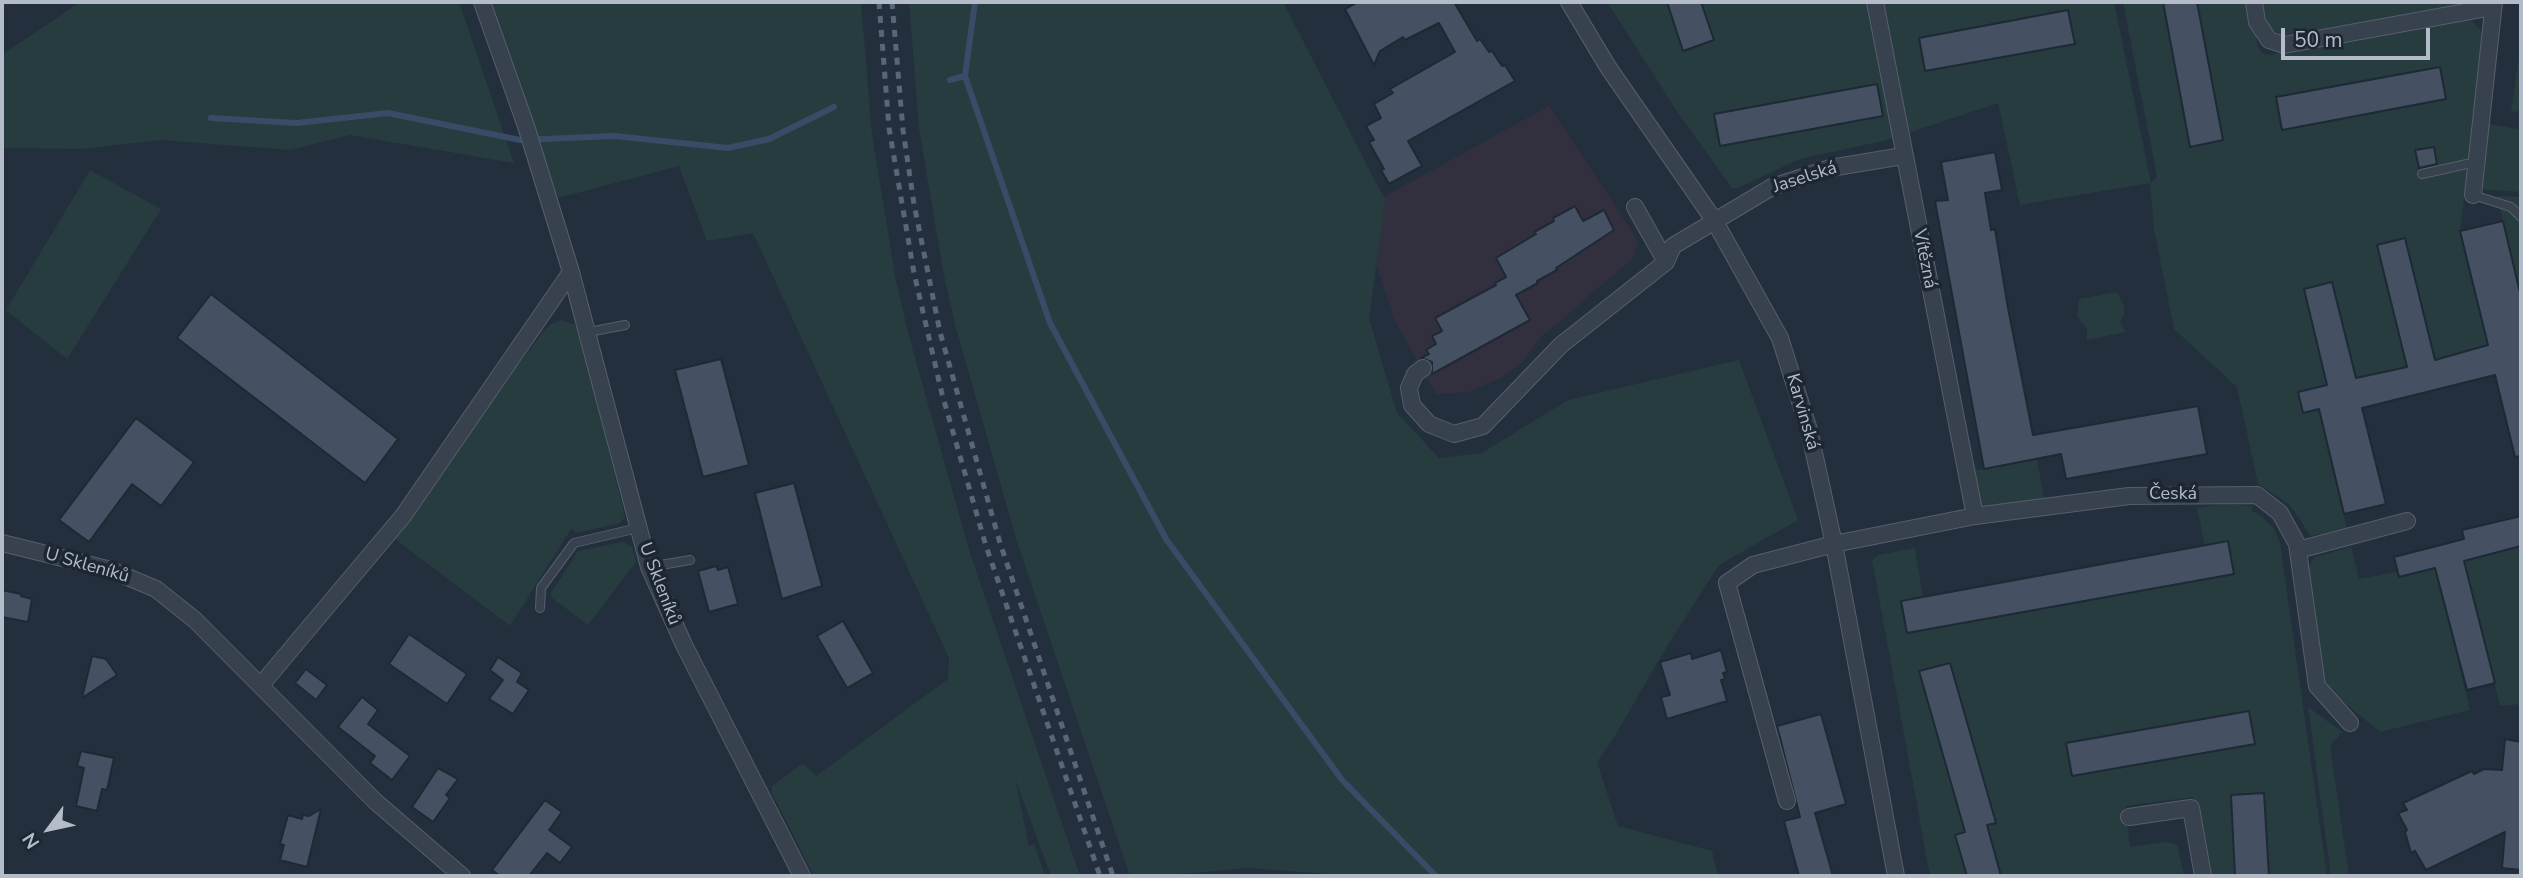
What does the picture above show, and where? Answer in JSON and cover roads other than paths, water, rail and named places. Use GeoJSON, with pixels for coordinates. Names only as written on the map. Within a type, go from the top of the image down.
{"type":"FeatureCollection","features":[{"type":"Feature","properties":{"kind":"street","name":"U Skleníků"},"geometry":{"type":"LineString","coordinates":[[482,2],[526,126],[589,332],[649,568],[684,645],[802,876]]}},
{"type":"Feature","properties":{"kind":"street","name":"Karvinská"},"geometry":{"type":"LineString","coordinates":[[1569,2],[1608,67],[1714,220],[1780,338],[1809,430],[1834,544],[1896,876]]}},
{"type":"Feature","properties":{"kind":"street","name":"Vítězná"},"geometry":{"type":"LineString","coordinates":[[1875,2],[1975,516]]}},
{"type":"Feature","properties":{"kind":"street"},"geometry":{"type":"LineString","coordinates":[[2254,2],[2257,22],[2269,40],[2284,45],[2493,4],[2473,195]]}},
{"type":"Feature","properties":{"kind":"street","name":"Jaselská"},"geometry":{"type":"LineString","coordinates":[[1423,369],[1415,374],[1409,388],[1412,405],[1429,424],[1454,434],[1483,426],[1508,403],[1560,345],[1666,262],[1673,246],[1772,187],[1830,168],[1903,156]]}},
{"type":"Feature","properties":{"kind":"street"},"geometry":{"type":"LineString","coordinates":[[1634,207],[1666,262]]}},
{"type":"Feature","properties":{"kind":"street"},"geometry":{"type":"LineString","coordinates":[[261,685],[403,516],[571,272]]}},
{"type":"Feature","properties":{"kind":"street","name":"Česká"},"geometry":{"type":"LineString","coordinates":[[1787,801],[1727,583],[1753,565],[1834,544],[1975,516],[2129,496],[2257,495],[2280,513],[2298,550],[2317,686],[2350,723]]}},
{"type":"Feature","properties":{"kind":"street"},"geometry":{"type":"LineString","coordinates":[[2298,550],[2407,521]]}},
{"type":"Feature","properties":{"kind":"street","name":"U Skleníků"},"geometry":{"type":"LineString","coordinates":[[2,543],[111,570],[156,589],[195,620],[376,802],[462,876]]}},
{"type":"Feature","properties":{"kind":"street"},"geometry":{"type":"LineString","coordinates":[[2129,817],[2191,808],[2203,876]]}},
{"type":"Feature","properties":{"kind":"lane"},"geometry":{"type":"LineString","coordinates":[[2422,174],[2476,162]]}},
{"type":"Feature","properties":{"kind":"lane"},"geometry":{"type":"LineString","coordinates":[[2473,195],[2511,207],[2521,217]]}},
{"type":"Feature","properties":{"kind":"lane"},"geometry":{"type":"LineString","coordinates":[[589,332],[625,325]]}},
{"type":"Feature","properties":{"kind":"lane"},"geometry":{"type":"LineString","coordinates":[[540,608],[541,588],[574,543],[638,528]]}},
{"type":"Feature","properties":{"kind":"lane"},"geometry":{"type":"LineString","coordinates":[[649,568],[691,559]]}},
{"type":"Feature","properties":{"kind":"waterway"},"geometry":{"type":"LineString","coordinates":[[975,2],[965,76],[1050,323],[1166,539],[1342,780],[1436,876]]}},
{"type":"Feature","properties":{"kind":"waterway"},"geometry":{"type":"LineString","coordinates":[[950,80],[965,76]]}},
{"type":"Feature","properties":{"kind":"waterway"},"geometry":{"type":"LineString","coordinates":[[211,118],[297,123],[388,113],[520,140],[615,136],[728,148],[769,139],[834,107]]}},
{"type":"Feature","properties":{"kind":"railway"},"geometry":{"type":"LineString","coordinates":[[879,2],[889,128],[914,273],[942,394],[986,546],[1100,876]]}},
{"type":"Feature","properties":{"kind":"railway"},"geometry":{"type":"LineString","coordinates":[[892,2],[903,130],[914,204],[940,332],[1000,543],[1113,876]]}}]}
